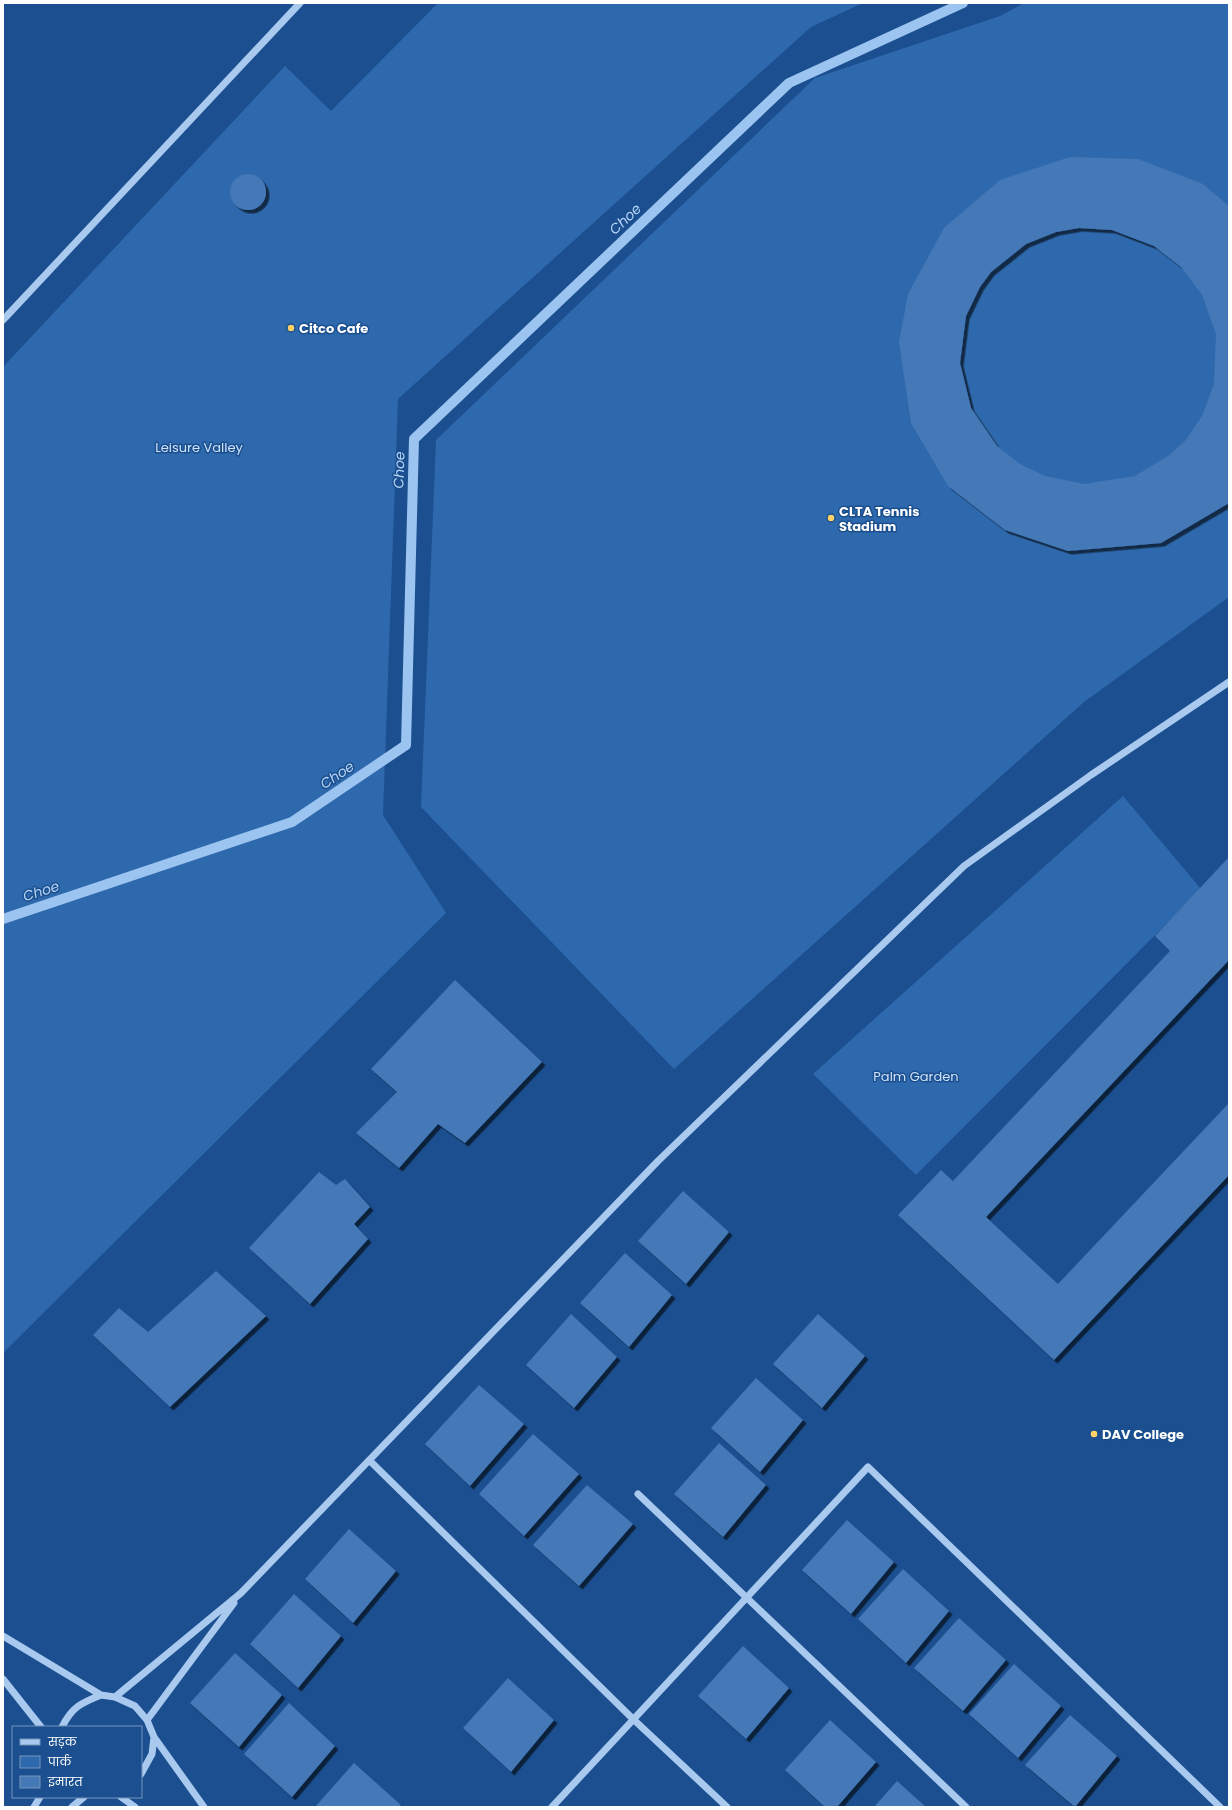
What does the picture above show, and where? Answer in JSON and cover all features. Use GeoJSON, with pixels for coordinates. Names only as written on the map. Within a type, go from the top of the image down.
{"type":"FeatureCollection","features":[{"type":"Feature","properties":{"kind":"street"},"geometry":{"type":"LineString","coordinates":[[3,320],[300,3]]}},
{"type":"Feature","properties":{"kind":"street"},"geometry":{"type":"LineString","coordinates":[[115,1697],[242,1593],[658,1161],[964,866],[1092,775],[1229,682]]}},
{"type":"Feature","properties":{"kind":"street"},"geometry":{"type":"LineString","coordinates":[[370,1461],[633,1719],[726,1807]]}},
{"type":"Feature","properties":{"kind":"street"},"geometry":{"type":"LineString","coordinates":[[552,1807],[868,1467],[1220,1807]]}},
{"type":"Feature","properties":{"kind":"street"},"geometry":{"type":"LineString","coordinates":[[638,1494],[966,1807]]}},
{"type":"Feature","properties":{"kind":"street"},"geometry":{"type":"LineString","coordinates":[[147,1720],[242,1593]]}},
{"type":"Feature","properties":{"kind":"street"},"geometry":{"type":"LineString","coordinates":[[3,1636],[101,1695],[115,1697],[135,1706],[147,1720],[154,1737],[204,1807]]}},
{"type":"Feature","properties":{"kind":"street"},"geometry":{"type":"LineString","coordinates":[[3,1679],[39,1726]]}},
{"type":"Feature","properties":{"kind":"street"},"geometry":{"type":"LineString","coordinates":[[62,1726],[68,1714],[81,1703],[101,1695]]}},
{"type":"Feature","properties":{"kind":"street"},"geometry":{"type":"LineString","coordinates":[[142,1772],[152,1754],[154,1737]]}},
{"type":"Feature","properties":{"kind":"street"},"geometry":{"type":"LineString","coordinates":[[34,1807],[39,1798]]}},
{"type":"Feature","properties":{"kind":"street"},"geometry":{"type":"LineString","coordinates":[[72,1807],[83,1798]]}},
{"type":"Feature","properties":{"kind":"street"},"geometry":{"type":"LineString","coordinates":[[122,1798],[135,1807]]}},
{"type":"Feature","properties":{"kind":"green space","name":"Leisure Valley"},"geometry":{"type":"Polygon","coordinates":[[[438,3],[863,3],[811,27],[398,399],[383,815],[446,913],[3,1353],[3,367],[285,66],[331,111],[438,3]]]}},
{"type":"Feature","properties":{"kind":"green space","name":"CLTA Tennis Stadium"},"geometry":{"type":"Polygon","coordinates":[[[1024,3],[1229,3],[1229,597],[1084,702],[674,1069],[421,807],[436,440],[815,78],[1000,16],[1024,3]]]}},
{"type":"Feature","properties":{"kind":"green space","name":"Palm Garden"},"geometry":{"type":"Polygon","coordinates":[[[1123,796],[1201,889],[916,1175],[813,1074],[1123,796]]]}},
{"type":"Feature","properties":{"kind":"building"},"geometry":{"type":"Polygon","coordinates":[[[1070,157],[1138,159],[1203,184],[1229,206],[1229,503],[1161,543],[1068,551],[1005,530],[948,486],[911,423],[899,342],[908,294],[944,228],[1000,180],[1070,157]],[[1079,228],[1056,232],[1026,244],[991,272],[980,287],[966,316],[960,363],[971,408],[997,446],[1020,464],[1045,476],[1084,484],[1135,476],[1168,456],[1185,441],[1202,416],[1214,384],[1216,334],[1202,295],[1181,267],[1154,246],[1112,230],[1079,228]]]}},
{"type":"Feature","properties":{"kind":"building"},"geometry":{"type":"Polygon","coordinates":[[[252,174],[261,179],[265,185],[265,199],[261,205],[252,210],[244,210],[235,205],[231,199],[230,188],[235,179],[241,175],[252,174]]]}},
{"type":"Feature","properties":{"kind":"building"},"geometry":{"type":"Polygon","coordinates":[[[1229,857],[1229,960],[986,1217],[1058,1284],[1229,1103],[1229,1175],[1054,1360],[898,1215],[941,1170],[953,1181],[1170,951],[1155,936],[1229,857]]]}},
{"type":"Feature","properties":{"kind":"building"},"geometry":{"type":"Polygon","coordinates":[[[455,980],[542,1062],[465,1143],[438,1124],[399,1168],[356,1133],[397,1092],[371,1069],[455,980]]]}},
{"type":"Feature","properties":{"kind":"building"},"geometry":{"type":"Polygon","coordinates":[[[319,1172],[336,1185],[345,1179],[370,1207],[354,1224],[368,1239],[310,1304],[249,1248],[319,1172]]]}},
{"type":"Feature","properties":{"kind":"building"},"geometry":{"type":"Polygon","coordinates":[[[683,1191],[729,1232],[686,1284],[638,1241],[683,1191]]]}},
{"type":"Feature","properties":{"kind":"building"},"geometry":{"type":"Polygon","coordinates":[[[625,1253],[672,1295],[629,1347],[580,1303],[625,1253]]]}},
{"type":"Feature","properties":{"kind":"building"},"geometry":{"type":"Polygon","coordinates":[[[216,1271],[266,1316],[170,1407],[93,1335],[119,1308],[148,1332],[216,1271]]]}},
{"type":"Feature","properties":{"kind":"building"},"geometry":{"type":"Polygon","coordinates":[[[571,1314],[617,1357],[574,1408],[526,1365],[571,1314]]]}},
{"type":"Feature","properties":{"kind":"building"},"geometry":{"type":"Polygon","coordinates":[[[818,1314],[865,1356],[822,1408],[773,1364],[818,1314]]]}},
{"type":"Feature","properties":{"kind":"building"},"geometry":{"type":"Polygon","coordinates":[[[756,1378],[803,1420],[760,1472],[711,1428],[756,1378]]]}},
{"type":"Feature","properties":{"kind":"building"},"geometry":{"type":"Polygon","coordinates":[[[479,1385],[524,1424],[470,1486],[425,1444],[479,1385]]]}},
{"type":"Feature","properties":{"kind":"building"},"geometry":{"type":"Polygon","coordinates":[[[533,1434],[579,1474],[524,1536],[479,1494],[533,1434]]]}},
{"type":"Feature","properties":{"kind":"building"},"geometry":{"type":"Polygon","coordinates":[[[719,1443],[766,1485],[723,1537],[674,1494],[719,1443]]]}},
{"type":"Feature","properties":{"kind":"building"},"geometry":{"type":"Polygon","coordinates":[[[587,1485],[633,1524],[579,1586],[533,1545],[587,1485]]]}},
{"type":"Feature","properties":{"kind":"building"},"geometry":{"type":"Polygon","coordinates":[[[847,1520],[894,1562],[851,1614],[802,1570],[847,1520]]]}},
{"type":"Feature","properties":{"kind":"building"},"geometry":{"type":"Polygon","coordinates":[[[349,1529],[396,1571],[353,1623],[305,1579],[349,1529]]]}},
{"type":"Feature","properties":{"kind":"building"},"geometry":{"type":"Polygon","coordinates":[[[903,1569],[949,1611],[906,1663],[858,1619],[903,1569]]]}},
{"type":"Feature","properties":{"kind":"building"},"geometry":{"type":"Polygon","coordinates":[[[294,1594],[341,1636],[298,1688],[250,1644],[294,1594]]]}},
{"type":"Feature","properties":{"kind":"building"},"geometry":{"type":"Polygon","coordinates":[[[959,1618],[1006,1660],[963,1711],[914,1668],[959,1618]]]}},
{"type":"Feature","properties":{"kind":"building"},"geometry":{"type":"Polygon","coordinates":[[[743,1646],[789,1688],[746,1739],[698,1696],[743,1646]]]}},
{"type":"Feature","properties":{"kind":"building"},"geometry":{"type":"Polygon","coordinates":[[[235,1653],[282,1695],[239,1747],[190,1703],[235,1653]]]}},
{"type":"Feature","properties":{"kind":"building"},"geometry":{"type":"Polygon","coordinates":[[[1014,1664],[1061,1706],[1018,1758],[969,1714],[1014,1664]]]}},
{"type":"Feature","properties":{"kind":"building"},"geometry":{"type":"Polygon","coordinates":[[[508,1678],[554,1720],[511,1772],[463,1728],[508,1678]]]}},
{"type":"Feature","properties":{"kind":"building"},"geometry":{"type":"Polygon","coordinates":[[[289,1703],[335,1746],[292,1797],[244,1754],[289,1703]]]}},
{"type":"Feature","properties":{"kind":"building"},"geometry":{"type":"Polygon","coordinates":[[[1070,1715],[1117,1756],[1075,1807],[1025,1765],[1070,1715]]]}},
{"type":"Feature","properties":{"kind":"building"},"geometry":{"type":"Polygon","coordinates":[[[830,1720],[876,1762],[837,1807],[825,1807],[785,1770],[830,1720]]]}},
{"type":"Feature","properties":{"kind":"building"},"geometry":{"type":"Polygon","coordinates":[[[354,1763],[401,1805],[399,1807],[315,1807],[354,1763]]]}},
{"type":"Feature","properties":{"kind":"building"},"geometry":{"type":"Polygon","coordinates":[[[897,1781],[926,1807],[874,1807],[897,1781]]]}},
{"type":"Feature","properties":{"kind":"waterway","name":"Choe"},"geometry":{"type":"LineString","coordinates":[[3,919],[292,822],[406,745],[414,439],[789,83],[963,3]]}},
{"type":"Feature","properties":{"kind":"place","name":"Citco Cafe"},"geometry":{"type":"Point","coordinates":[291,328]}},
{"type":"Feature","properties":{"kind":"place","name":"CLTA Tennis Stadium"},"geometry":{"type":"Point","coordinates":[831,518]}},
{"type":"Feature","properties":{"kind":"place","name":"DAV College"},"geometry":{"type":"Point","coordinates":[1094,1434]}}]}
